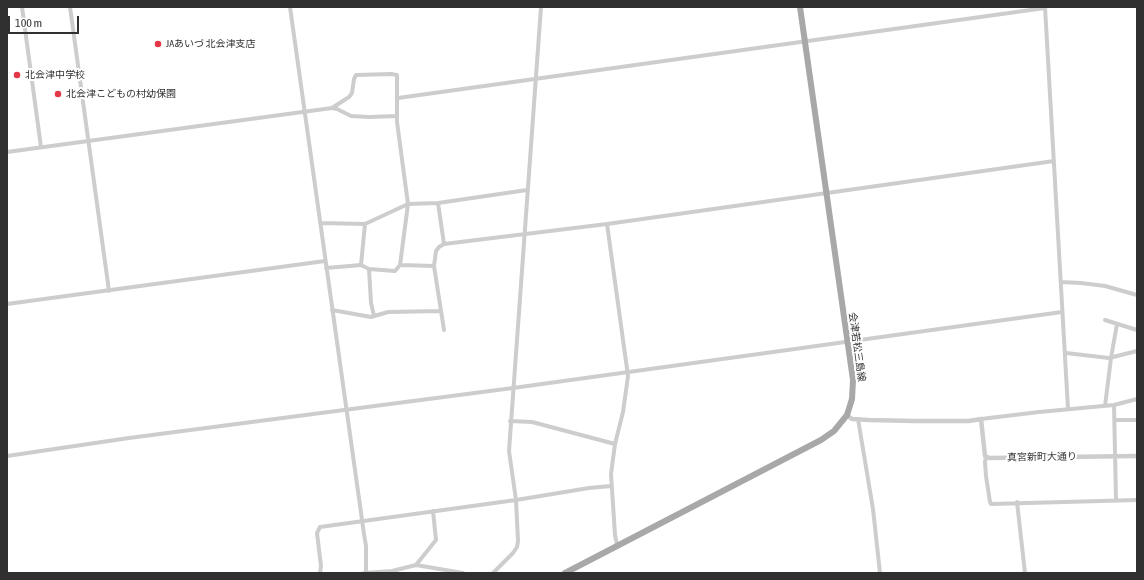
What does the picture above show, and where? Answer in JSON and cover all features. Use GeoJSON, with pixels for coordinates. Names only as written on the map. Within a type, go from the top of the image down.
{"type":"FeatureCollection","features":[{"type":"Feature","properties":{"kind":"main road","name":"会津若松三島線"},"geometry":{"type":"LineString","coordinates":[[566,573],[617,545],[821,440],[834,431],[847,415],[853,390],[800,7]]}},
{"type":"Feature","properties":{"kind":"street"},"geometry":{"type":"LineString","coordinates":[[22,7],[41,147]]}},
{"type":"Feature","properties":{"kind":"street"},"geometry":{"type":"LineString","coordinates":[[70,7],[109,291]]}},
{"type":"Feature","properties":{"kind":"street"},"geometry":{"type":"LineString","coordinates":[[290,7],[366,546],[365,572],[392,571],[416,564],[463,573]]}},
{"type":"Feature","properties":{"kind":"street"},"geometry":{"type":"LineString","coordinates":[[493,573],[517,547],[518,528],[516,500],[509,450],[510,421],[541,7]]}},
{"type":"Feature","properties":{"kind":"street"},"geometry":{"type":"LineString","coordinates":[[398,98],[1045,7],[1062,312],[1066,353],[1068,409]]}},
{"type":"Feature","properties":{"kind":"street"},"geometry":{"type":"LineString","coordinates":[[326,268],[361,265],[369,269],[396,271],[400,265],[408,204],[397,116],[397,75],[356,75],[350,96],[332,108]]}},
{"type":"Feature","properties":{"kind":"street"},"geometry":{"type":"LineString","coordinates":[[7,152],[332,108],[351,116],[397,116]]}},
{"type":"Feature","properties":{"kind":"street"},"geometry":{"type":"LineString","coordinates":[[444,330],[434,266],[436,251],[444,244],[607,224],[1054,161]]}},
{"type":"Feature","properties":{"kind":"street"},"geometry":{"type":"LineString","coordinates":[[320,223],[365,224],[408,204],[438,203],[527,190]]}},
{"type":"Feature","properties":{"kind":"street"},"geometry":{"type":"LineString","coordinates":[[438,203],[444,244]]}},
{"type":"Feature","properties":{"kind":"street"},"geometry":{"type":"LineString","coordinates":[[361,265],[365,224]]}},
{"type":"Feature","properties":{"kind":"street"},"geometry":{"type":"LineString","coordinates":[[607,224],[628,376],[623,412],[615,444],[611,474],[617,545]]}},
{"type":"Feature","properties":{"kind":"street"},"geometry":{"type":"LineString","coordinates":[[7,304],[325,261]]}},
{"type":"Feature","properties":{"kind":"street"},"geometry":{"type":"LineString","coordinates":[[400,265],[434,266]]}},
{"type":"Feature","properties":{"kind":"street"},"geometry":{"type":"LineString","coordinates":[[369,269],[374,316]]}},
{"type":"Feature","properties":{"kind":"street"},"geometry":{"type":"LineString","coordinates":[[1061,282],[1105,286],[1137,295]]}},
{"type":"Feature","properties":{"kind":"street"},"geometry":{"type":"LineString","coordinates":[[332,310],[363,316],[374,316],[388,312],[440,311]]}},
{"type":"Feature","properties":{"kind":"street"},"geometry":{"type":"LineString","coordinates":[[7,456],[129,438],[346,411],[1062,312]]}},
{"type":"Feature","properties":{"kind":"street"},"geometry":{"type":"LineString","coordinates":[[1105,320],[1137,330]]}},
{"type":"Feature","properties":{"kind":"street"},"geometry":{"type":"LineString","coordinates":[[1105,406],[1111,358],[1118,324]]}},
{"type":"Feature","properties":{"kind":"street"},"geometry":{"type":"LineString","coordinates":[[1066,353],[1111,358],[1137,351]]}},
{"type":"Feature","properties":{"kind":"street"},"geometry":{"type":"LineString","coordinates":[[847,415],[850,418],[858,419],[916,421],[981,419],[1114,405],[1137,399]]}},
{"type":"Feature","properties":{"kind":"street"},"geometry":{"type":"LineString","coordinates":[[1114,405],[1116,500]]}},
{"type":"Feature","properties":{"kind":"street"},"geometry":{"type":"LineString","coordinates":[[858,419],[873,509],[880,573]]}},
{"type":"Feature","properties":{"kind":"street"},"geometry":{"type":"LineString","coordinates":[[981,419],[991,504],[1017,502],[1137,500]]}},
{"type":"Feature","properties":{"kind":"street"},"geometry":{"type":"LineString","coordinates":[[1115,420],[1137,420]]}},
{"type":"Feature","properties":{"kind":"street"},"geometry":{"type":"LineString","coordinates":[[510,421],[532,422],[615,444]]}},
{"type":"Feature","properties":{"kind":"street","name":"真宮新町大通り"},"geometry":{"type":"LineString","coordinates":[[986,457],[1137,456]]}},
{"type":"Feature","properties":{"kind":"street"},"geometry":{"type":"LineString","coordinates":[[320,573],[321,566],[317,533],[320,527],[611,486]]}},
{"type":"Feature","properties":{"kind":"street"},"geometry":{"type":"LineString","coordinates":[[1017,502],[1025,573]]}},
{"type":"Feature","properties":{"kind":"street"},"geometry":{"type":"LineString","coordinates":[[416,564],[436,540],[433,512]]}},
{"type":"Feature","properties":{"kind":"place","name":"JAあいづ 北会津支店"},"geometry":{"type":"Point","coordinates":[158,44]}},
{"type":"Feature","properties":{"kind":"place","name":"北会津中学校"},"geometry":{"type":"Point","coordinates":[17,75]}},
{"type":"Feature","properties":{"kind":"place","name":"北会津こどもの村幼保園"},"geometry":{"type":"Point","coordinates":[58,94]}}]}
